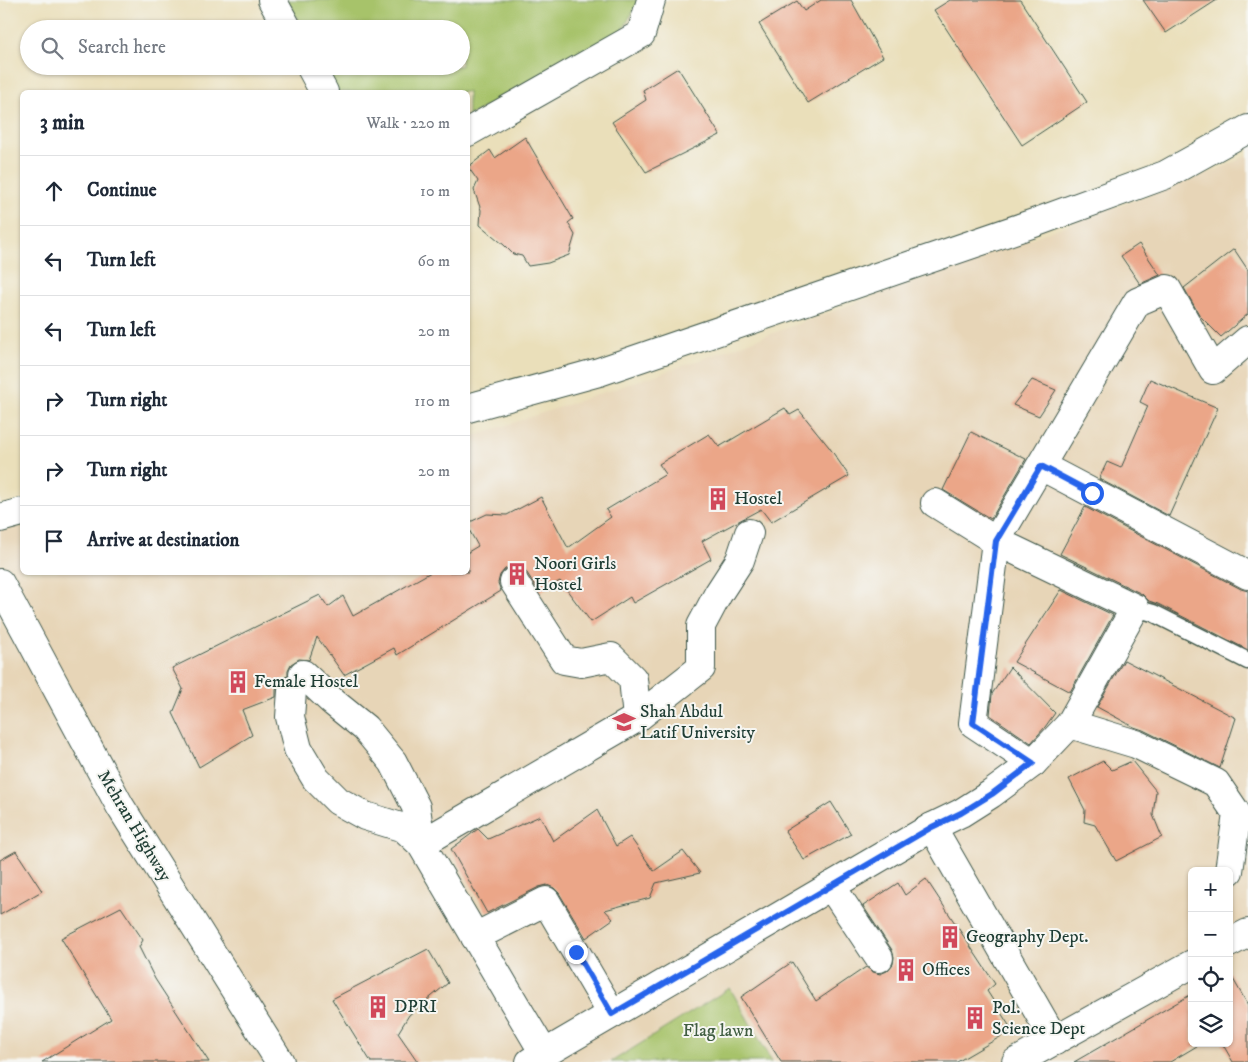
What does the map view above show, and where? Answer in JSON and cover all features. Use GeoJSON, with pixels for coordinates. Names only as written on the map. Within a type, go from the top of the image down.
{"type":"FeatureCollection","features":[{"type":"Feature","properties":{"kind":"street"},"geometry":{"type":"LineString","coordinates":[[272,0],[283,20]]}},
{"type":"Feature","properties":{"kind":"street"},"geometry":{"type":"LineString","coordinates":[[470,131],[641,34],[651,0]]}},
{"type":"Feature","properties":{"kind":"street"},"geometry":{"type":"LineString","coordinates":[[315,75],[323,90]]}},
{"type":"Feature","properties":{"kind":"street"},"geometry":{"type":"LineString","coordinates":[[470,400],[599,372],[1034,223],[1165,175],[1248,129]]}},
{"type":"Feature","properties":{"kind":"street"},"geometry":{"type":"LineString","coordinates":[[1033,763],[973,723],[996,541],[1137,302],[1167,289],[1213,370],[1248,340]]}},
{"type":"Feature","properties":{"kind":"street"},"geometry":{"type":"LineString","coordinates":[[1041,466],[1248,575]]}},
{"type":"Feature","properties":{"kind":"street"},"geometry":{"type":"LineString","coordinates":[[421,844],[416,808],[393,762],[365,728],[332,702],[297,683],[290,717],[298,749],[316,779],[338,801],[365,816],[404,828],[421,844],[475,937],[537,1058],[932,827],[961,813],[992,794],[1033,763],[1070,724],[1136,608],[996,541],[935,503]]}},
{"type":"Feature","properties":{"kind":"street"},"geometry":{"type":"LineString","coordinates":[[0,518],[20,513]]}},
{"type":"Feature","properties":{"kind":"street"},"geometry":{"type":"LineString","coordinates":[[421,844],[637,718],[701,668],[701,626],[718,594],[740,560],[749,533]]}},
{"type":"Feature","properties":{"kind":"street","name":"Mehran Highway"},"geometry":{"type":"LineString","coordinates":[[0,582],[120,806],[280,1062]]}},
{"type":"Feature","properties":{"kind":"street"},"geometry":{"type":"LineString","coordinates":[[514,582],[564,660],[581,663],[611,657],[633,679],[637,718]]}},
{"type":"Feature","properties":{"kind":"street"},"geometry":{"type":"LineString","coordinates":[[1070,724],[1136,744],[1216,783],[1237,814],[1230,867]]}},
{"type":"Feature","properties":{"kind":"street"},"geometry":{"type":"LineString","coordinates":[[932,827],[1055,1042]]}},
{"type":"Feature","properties":{"kind":"street"},"geometry":{"type":"LineString","coordinates":[[832,886],[879,958]]}},
{"type":"Feature","properties":{"kind":"street"},"geometry":{"type":"LineString","coordinates":[[475,937],[546,901],[612,1014]]}},
{"type":"Feature","properties":{"kind":"street"},"geometry":{"type":"LineString","coordinates":[[1233,941],[1248,933]]}},
{"type":"Feature","properties":{"kind":"street"},"geometry":{"type":"LineString","coordinates":[[1016,1062],[1188,966]]}},
{"type":"Feature","properties":{"kind":"lane"},"geometry":{"type":"LineString","coordinates":[[1136,608],[1154,613],[1248,661]]}},
{"type":"Feature","properties":{"kind":"shaded area","name":"Shah Abdul Latif University"},"geometry":{"type":"Polygon","coordinates":[[[1248,155],[1248,1062],[0,1062],[0,527],[20,524],[20,575],[470,575],[470,437],[700,360],[1217,170],[1248,155]]]}},
{"type":"Feature","properties":{"kind":"green space"},"geometry":{"type":"Polygon","coordinates":[[[287,0],[639,0],[623,30],[535,81],[470,115],[470,90],[336,90],[328,75],[470,75],[470,20],[298,20],[287,0]]]}},
{"type":"Feature","properties":{"kind":"green space","name":"Flag lawn"},"geometry":{"type":"Polygon","coordinates":[[[730,988],[772,1062],[611,1062],[730,988]]]}},
{"type":"Feature","properties":{"kind":"building"},"geometry":{"type":"Polygon","coordinates":[[[821,0],[851,0],[883,57],[808,103],[759,24],[797,1],[804,11],[821,0]]]}},
{"type":"Feature","properties":{"kind":"building"},"geometry":{"type":"Polygon","coordinates":[[[950,0],[1020,0],[1087,102],[1022,145],[934,10],[950,0]]]}},
{"type":"Feature","properties":{"kind":"building"},"geometry":{"type":"Polygon","coordinates":[[[1143,0],[1217,0],[1166,33],[1143,0]]]}},
{"type":"Feature","properties":{"kind":"building"},"geometry":{"type":"Polygon","coordinates":[[[678,68],[720,135],[646,172],[612,122],[646,100],[643,90],[678,68]]]}},
{"type":"Feature","properties":{"kind":"building"},"geometry":{"type":"Polygon","coordinates":[[[525,137],[573,219],[568,223],[575,235],[569,255],[548,263],[528,266],[522,256],[513,254],[480,225],[481,210],[474,190],[478,181],[470,170],[470,165],[490,150],[495,158],[525,137]]]}},
{"type":"Feature","properties":{"kind":"building"},"geometry":{"type":"Polygon","coordinates":[[[1139,244],[1160,275],[1140,284],[1121,256],[1139,244]]]}},
{"type":"Feature","properties":{"kind":"building"},"geometry":{"type":"Polygon","coordinates":[[[1234,249],[1248,270],[1248,314],[1221,337],[1200,316],[1184,288],[1234,249]]]}},
{"type":"Feature","properties":{"kind":"building"},"geometry":{"type":"Polygon","coordinates":[[[1150,379],[1218,408],[1169,516],[1099,479],[1107,462],[1121,468],[1148,406],[1140,402],[1150,379]]]}},
{"type":"Feature","properties":{"kind":"building"},"geometry":{"type":"Polygon","coordinates":[[[1032,380],[1056,390],[1039,416],[1013,405],[1032,380]]]}},
{"type":"Feature","properties":{"kind":"building"},"geometry":{"type":"Polygon","coordinates":[[[785,408],[790,415],[799,410],[829,447],[849,476],[771,522],[761,509],[702,541],[711,559],[633,603],[630,597],[591,622],[560,581],[539,592],[527,573],[521,568],[513,566],[505,569],[500,575],[498,583],[501,591],[397,655],[394,648],[344,675],[317,637],[309,660],[299,659],[291,664],[288,676],[279,683],[276,697],[242,710],[252,735],[199,767],[173,713],[183,689],[172,668],[320,595],[328,607],[343,596],[353,616],[426,575],[470,575],[470,551],[478,546],[470,532],[470,522],[487,514],[507,515],[541,497],[568,548],[611,517],[606,510],[666,474],[659,464],[709,434],[719,447],[785,408]]]}},
{"type":"Feature","properties":{"kind":"building"},"geometry":{"type":"Polygon","coordinates":[[[971,432],[1026,459],[991,519],[943,490],[971,432]]]}},
{"type":"Feature","properties":{"kind":"building"},"geometry":{"type":"Polygon","coordinates":[[[1085,507],[1248,591],[1248,650],[1149,601],[1142,594],[1060,554],[1085,507]]]}},
{"type":"Feature","properties":{"kind":"building"},"geometry":{"type":"Polygon","coordinates":[[[1061,590],[1113,615],[1070,692],[1014,662],[1061,590]]]}},
{"type":"Feature","properties":{"kind":"building"},"geometry":{"type":"Polygon","coordinates":[[[1124,660],[1236,718],[1220,768],[1097,707],[1124,660]]]}},
{"type":"Feature","properties":{"kind":"building"},"geometry":{"type":"Polygon","coordinates":[[[1010,667],[1055,713],[1031,743],[990,715],[992,694],[1010,667]]]}},
{"type":"Feature","properties":{"kind":"building"},"geometry":{"type":"Polygon","coordinates":[[[1103,761],[1112,770],[1132,761],[1156,791],[1153,815],[1162,837],[1116,861],[1095,825],[1084,822],[1085,810],[1069,779],[1103,761]]]}},
{"type":"Feature","properties":{"kind":"building"},"geometry":{"type":"Polygon","coordinates":[[[831,802],[851,834],[804,860],[785,831],[831,802]]]}},
{"type":"Feature","properties":{"kind":"building"},"geometry":{"type":"Polygon","coordinates":[[[597,810],[616,846],[630,837],[654,871],[683,851],[700,873],[656,883],[650,898],[605,910],[613,919],[586,938],[559,893],[547,885],[539,887],[487,913],[451,849],[478,829],[488,839],[540,816],[553,841],[597,810]]]}},
{"type":"Feature","properties":{"kind":"building"},"geometry":{"type":"Polygon","coordinates":[[[16,851],[42,891],[0,915],[0,860],[16,851]]]}},
{"type":"Feature","properties":{"kind":"building"},"geometry":{"type":"Polygon","coordinates":[[[926,879],[995,984],[987,991],[1012,1030],[957,1062],[781,1062],[741,997],[792,962],[816,1001],[866,967],[880,974],[887,971],[893,964],[892,950],[863,906],[898,883],[905,895],[926,879]]]}},
{"type":"Feature","properties":{"kind":"building"},"geometry":{"type":"Polygon","coordinates":[[[121,907],[143,940],[139,947],[155,979],[209,1062],[42,1062],[111,1019],[61,938],[121,907]]]}},
{"type":"Feature","properties":{"kind":"building","name":"DPRI"},"geometry":{"type":"Polygon","coordinates":[[[428,949],[448,983],[409,1015],[398,1033],[418,1062],[371,1062],[332,999],[428,949]]]}},
{"type":"Feature","properties":{"kind":"building"},"geometry":{"type":"Polygon","coordinates":[[[1233,979],[1248,1005],[1248,1062],[1233,1062],[1224,1047],[1233,1047],[1233,979]]]}},
{"type":"Feature","properties":{"kind":"building"},"geometry":{"type":"Polygon","coordinates":[[[1188,996],[1188,1047],[1195,1047],[1170,1062],[1074,1062],[1188,996]]]}},
{"type":"Feature","properties":{"kind":"place","name":"Hostel"},"geometry":{"type":"Point","coordinates":[718,499]}},
{"type":"Feature","properties":{"kind":"place","name":"Noori Girls Hostel"},"geometry":{"type":"Point","coordinates":[517,574]}},
{"type":"Feature","properties":{"kind":"place","name":"Female Hostel"},"geometry":{"type":"Point","coordinates":[238,682]}},
{"type":"Feature","properties":{"kind":"place","name":"Shah Abdul Latif University"},"geometry":{"type":"Point","coordinates":[624,722]}},
{"type":"Feature","properties":{"kind":"place","name":"Geography Dept."},"geometry":{"type":"Point","coordinates":[950,937]}},
{"type":"Feature","properties":{"kind":"place","name":"Offices"},"geometry":{"type":"Point","coordinates":[906,970]}},
{"type":"Feature","properties":{"kind":"place","name":"DPRI"},"geometry":{"type":"Point","coordinates":[378,1007]}},
{"type":"Feature","properties":{"kind":"place","name":"Pol. Science Dept"},"geometry":{"type":"Point","coordinates":[975,1018]}},
{"type":"Feature","properties":{"kind":"route"},"geometry":{"type":"LineString","coordinates":[[576,952],[612,1014],[932,827],[961,813],[992,794],[1033,763],[973,723],[996,541],[1041,466],[1092,493]]}}]}
